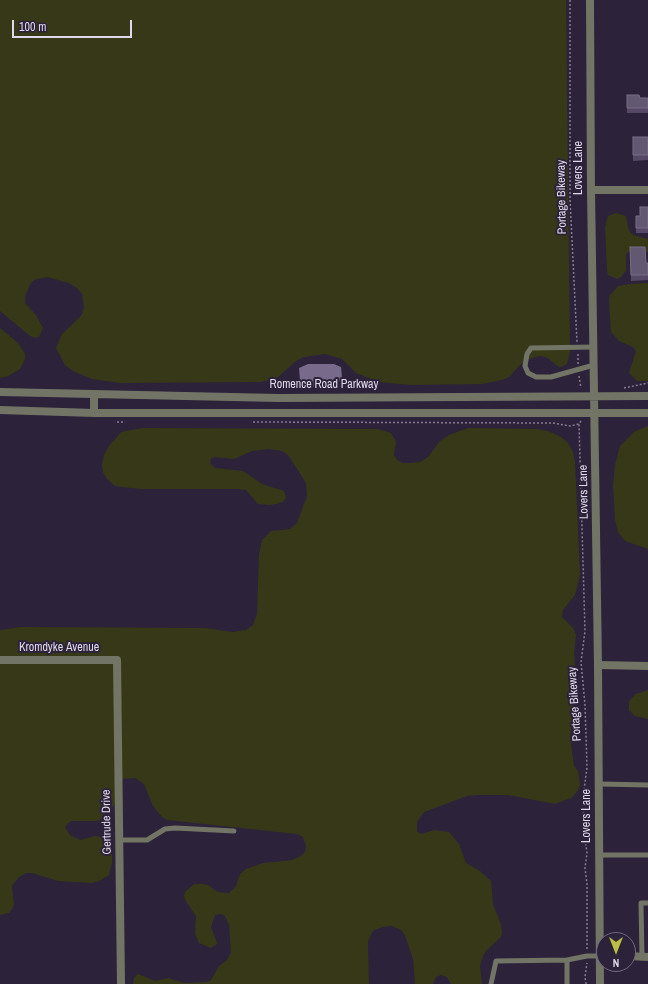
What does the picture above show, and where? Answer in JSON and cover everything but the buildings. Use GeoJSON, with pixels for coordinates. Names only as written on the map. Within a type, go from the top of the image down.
{"type":"FeatureCollection","features":[{"type":"Feature","properties":{"kind":"street","name":"Lovers Lane"},"geometry":{"type":"LineString","coordinates":[[590,0],[599,855],[601,932]]}},
{"type":"Feature","properties":{"kind":"street"},"geometry":{"type":"LineString","coordinates":[[591,190],[648,190]]}},
{"type":"Feature","properties":{"kind":"street","name":"Romence Road Parkway"},"geometry":{"type":"LineString","coordinates":[[0,392],[278,398],[648,396]]}},
{"type":"Feature","properties":{"kind":"street"},"geometry":{"type":"LineString","coordinates":[[94,394],[94,413]]}},
{"type":"Feature","properties":{"kind":"street"},"geometry":{"type":"LineString","coordinates":[[0,410],[94,413],[648,413]]}},
{"type":"Feature","properties":{"kind":"street","name":"Kromdyke Avenue"},"geometry":{"type":"LineString","coordinates":[[0,660],[117,660]]}},
{"type":"Feature","properties":{"kind":"street","name":"Gertrude Drive"},"geometry":{"type":"LineString","coordinates":[[117,660],[121,984]]}},
{"type":"Feature","properties":{"kind":"street"},"geometry":{"type":"LineString","coordinates":[[598,665],[648,666]]}},
{"type":"Feature","properties":{"kind":"street","name":"Lovers Lane"},"geometry":{"type":"LineString","coordinates":[[600,984],[601,972]]}},
{"type":"Feature","properties":{"kind":"lane"},"geometry":{"type":"LineString","coordinates":[[594,347],[531,348],[527,354],[525,366],[528,374],[536,377],[551,377],[594,365]]}},
{"type":"Feature","properties":{"kind":"lane"},"geometry":{"type":"LineString","coordinates":[[599,784],[648,785]]}},
{"type":"Feature","properties":{"kind":"lane"},"geometry":{"type":"LineString","coordinates":[[120,840],[147,840],[165,829],[175,828],[234,831]]}},
{"type":"Feature","properties":{"kind":"lane"},"geometry":{"type":"LineString","coordinates":[[599,855],[648,855]]}},
{"type":"Feature","properties":{"kind":"lane"},"geometry":{"type":"LineString","coordinates":[[645,957],[641,903],[648,903]]}},
{"type":"Feature","properties":{"kind":"lane"},"geometry":{"type":"LineString","coordinates":[[491,984],[496,961],[566,960],[596,956]]}},
{"type":"Feature","properties":{"kind":"lane"},"geometry":{"type":"LineString","coordinates":[[566,960],[566,984]]}},
{"type":"Feature","properties":{"kind":"path","name":"Portage Bikeway"},"geometry":{"type":"LineString","coordinates":[[570,0],[570,198],[578,369],[581,392]]}},
{"type":"Feature","properties":{"kind":"path"},"geometry":{"type":"LineString","coordinates":[[621,389],[648,384]]}},
{"type":"Feature","properties":{"kind":"path"},"geometry":{"type":"LineString","coordinates":[[115,422],[128,422]]}},
{"type":"Feature","properties":{"kind":"path"},"geometry":{"type":"LineString","coordinates":[[251,422],[545,423],[570,426],[581,422]]}},
{"type":"Feature","properties":{"kind":"path","name":"Portage Bikeway"},"geometry":{"type":"LineString","coordinates":[[579,424],[586,610],[585,639],[580,662],[585,704],[587,767],[584,812],[587,853],[585,868],[587,884],[586,984]]}},
{"type":"Feature","properties":{"kind":"green space"},"geometry":{"type":"Polygon","coordinates":[[[0,0],[566,0],[570,352],[567,364],[559,367],[546,357],[539,356],[529,359],[521,364],[509,377],[482,384],[410,385],[379,382],[356,373],[342,359],[325,354],[304,357],[296,361],[277,378],[261,382],[120,383],[92,379],[73,371],[65,365],[56,348],[62,334],[81,316],[84,308],[82,294],[77,288],[69,283],[47,277],[34,280],[30,284],[25,297],[25,303],[36,315],[43,328],[39,337],[36,338],[30,336],[0,311],[0,0]]]}},
{"type":"Feature","properties":{"kind":"green space"},"geometry":{"type":"Polygon","coordinates":[[[616,213],[626,216],[629,231],[633,235],[648,239],[648,252],[632,250],[628,252],[626,255],[626,271],[617,279],[608,275],[605,227],[608,216],[616,213]]]}},
{"type":"Feature","properties":{"kind":"green space"},"geometry":{"type":"Polygon","coordinates":[[[648,283],[648,381],[637,381],[629,373],[636,351],[633,347],[619,341],[611,332],[609,300],[610,295],[618,286],[648,283]]]}},
{"type":"Feature","properties":{"kind":"green space"},"geometry":{"type":"Polygon","coordinates":[[[0,328],[18,343],[25,354],[25,359],[20,369],[8,376],[0,378],[0,328]]]}},
{"type":"Feature","properties":{"kind":"green space"},"geometry":{"type":"Polygon","coordinates":[[[648,426],[648,549],[625,541],[618,532],[615,519],[613,485],[615,465],[620,446],[634,432],[648,426]]]}},
{"type":"Feature","properties":{"kind":"green space"},"geometry":{"type":"Polygon","coordinates":[[[142,428],[378,429],[391,433],[396,442],[394,455],[397,460],[403,463],[420,462],[428,457],[440,441],[449,435],[468,428],[537,429],[548,431],[561,437],[568,443],[573,452],[575,461],[580,575],[575,595],[563,610],[562,617],[573,628],[576,635],[574,653],[577,692],[570,737],[574,766],[578,771],[580,785],[577,792],[571,798],[555,804],[508,795],[467,796],[424,812],[417,822],[417,832],[422,834],[434,830],[449,832],[459,844],[466,863],[480,871],[491,881],[493,904],[501,924],[502,932],[501,937],[486,951],[483,956],[480,966],[482,984],[451,984],[447,977],[441,975],[436,977],[433,984],[415,984],[413,959],[405,935],[401,930],[392,926],[374,930],[371,934],[368,942],[369,984],[133,984],[134,978],[138,974],[155,981],[168,978],[184,983],[207,982],[211,980],[219,966],[227,960],[231,952],[229,925],[225,916],[221,914],[215,915],[211,927],[217,943],[216,945],[211,948],[199,943],[195,934],[196,916],[184,897],[185,892],[194,884],[202,884],[208,885],[218,892],[229,893],[236,886],[240,874],[246,869],[263,863],[292,860],[301,856],[305,852],[306,846],[303,837],[297,834],[167,820],[162,817],[153,806],[144,784],[135,778],[122,779],[114,805],[106,817],[97,821],[71,821],[65,827],[70,835],[80,840],[95,836],[106,837],[109,839],[112,849],[112,863],[109,875],[92,883],[58,881],[32,873],[26,873],[19,877],[12,886],[14,905],[12,909],[9,913],[0,915],[0,630],[20,627],[204,628],[233,632],[246,630],[253,625],[257,614],[259,555],[262,540],[271,531],[290,529],[297,523],[307,496],[306,483],[288,455],[282,451],[268,449],[252,451],[234,459],[214,457],[211,459],[210,463],[215,468],[243,471],[262,484],[284,491],[286,498],[283,502],[276,504],[258,504],[246,490],[140,489],[115,486],[107,479],[103,472],[102,465],[104,455],[109,446],[121,432],[142,428]]]}},
{"type":"Feature","properties":{"kind":"green space"},"geometry":{"type":"Polygon","coordinates":[[[648,690],[648,719],[635,716],[629,710],[629,701],[636,694],[648,690]]]}},
{"type":"Feature","properties":{"kind":"shaded area"},"geometry":{"type":"Polygon","coordinates":[[[308,364],[334,364],[341,367],[342,377],[339,382],[329,386],[313,387],[300,381],[299,368],[308,364]]]}}]}
